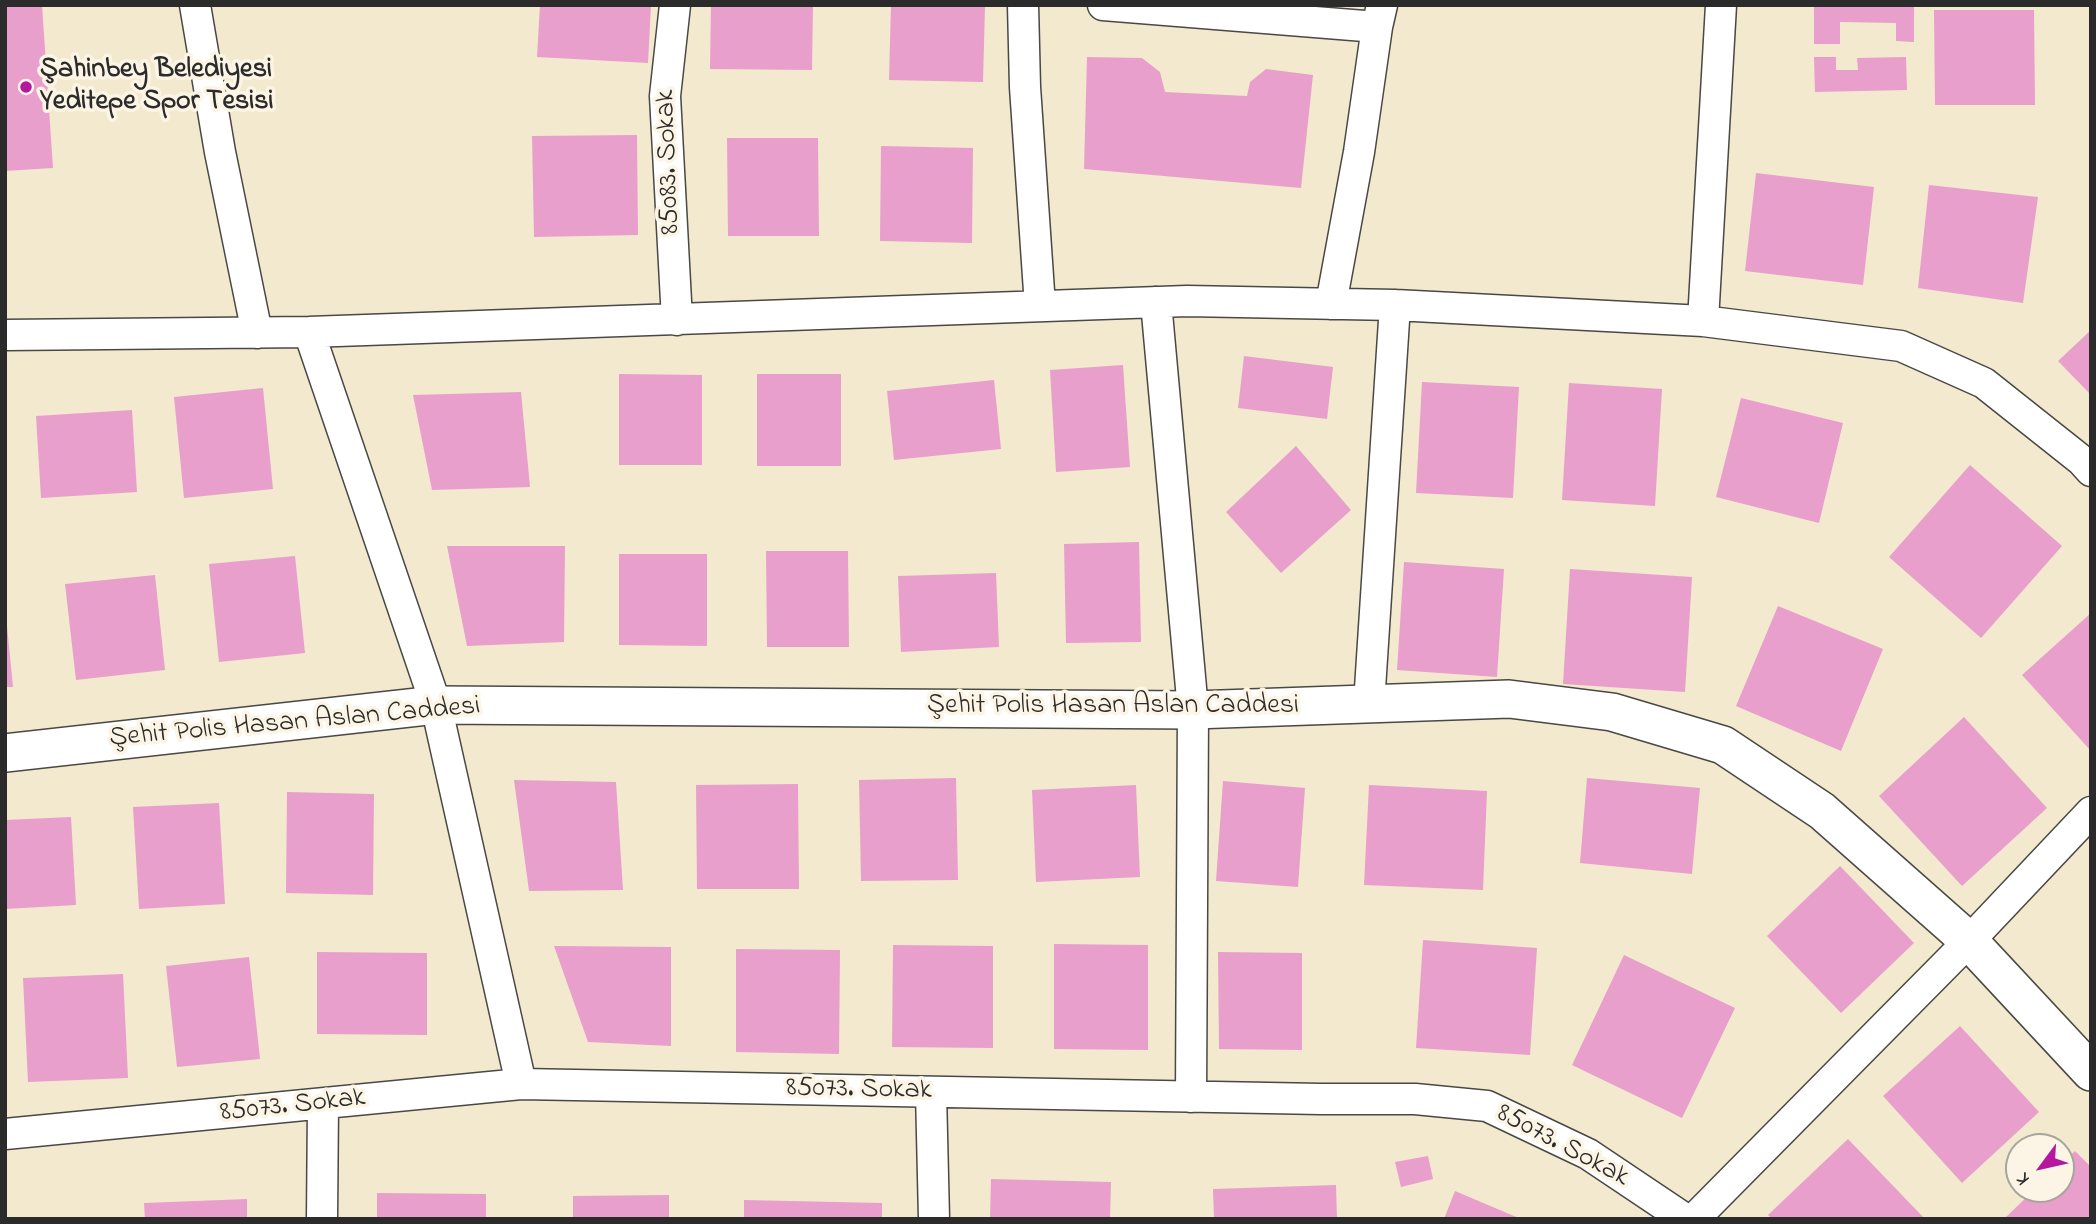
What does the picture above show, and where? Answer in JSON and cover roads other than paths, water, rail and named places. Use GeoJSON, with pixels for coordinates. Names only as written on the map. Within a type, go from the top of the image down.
{"type":"FeatureCollection","features":[{"type":"Feature","properties":{"kind":"street"},"geometry":{"type":"LineString","coordinates":[[195,5],[220,152],[257,333]]}},
{"type":"Feature","properties":{"kind":"street","name":"85083. Sokak"},"geometry":{"type":"LineString","coordinates":[[675,5],[665,96],[677,320]]}},
{"type":"Feature","properties":{"kind":"street"},"geometry":{"type":"LineString","coordinates":[[1023,5],[1025,87],[1040,306]]}},
{"type":"Feature","properties":{"kind":"street"},"geometry":{"type":"LineString","coordinates":[[1103,5],[1379,16],[1359,152],[1331,304]]}},
{"type":"Feature","properties":{"kind":"street"},"geometry":{"type":"LineString","coordinates":[[1703,321],[1721,5]]}},
{"type":"Feature","properties":{"kind":"street"},"geometry":{"type":"LineString","coordinates":[[5,335],[309,332],[1187,301],[1395,305],[1703,321],[1901,346],[1984,383],[2081,460],[2091,471]]}},
{"type":"Feature","properties":{"kind":"street"},"geometry":{"type":"LineString","coordinates":[[1156,302],[1193,710],[1191,1097]]}},
{"type":"Feature","properties":{"kind":"street"},"geometry":{"type":"LineString","coordinates":[[1369,704],[1395,305]]}},
{"type":"Feature","properties":{"kind":"street"},"geometry":{"type":"LineString","coordinates":[[309,332],[436,705],[521,1084]]}},
{"type":"Feature","properties":{"kind":"street","name":"Şehit Polis Hasan Aslan Caddesi"},"geometry":{"type":"LineString","coordinates":[[5,753],[436,705],[1193,710],[1509,699],[1612,712],[1723,745],[1822,811],[1969,941],[2091,1072]]}},
{"type":"Feature","properties":{"kind":"street"},"geometry":{"type":"LineString","coordinates":[[1695,1219],[1969,941],[2091,812]]}},
{"type":"Feature","properties":{"kind":"street","name":"85073. Sokak"},"geometry":{"type":"LineString","coordinates":[[5,1134],[521,1084],[1415,1099],[1487,1106],[1588,1154],[1685,1219]]}},
{"type":"Feature","properties":{"kind":"street"},"geometry":{"type":"LineString","coordinates":[[931,1092],[934,1219]]}},
{"type":"Feature","properties":{"kind":"street"},"geometry":{"type":"LineString","coordinates":[[322,1219],[323,1104]]}},
{"type":"Feature","properties":{"kind":"place","name":"Şahinbey Belediyesi Yeditepe Spor Tesisi"},"geometry":{"type":"Point","coordinates":[26,87]}}]}
